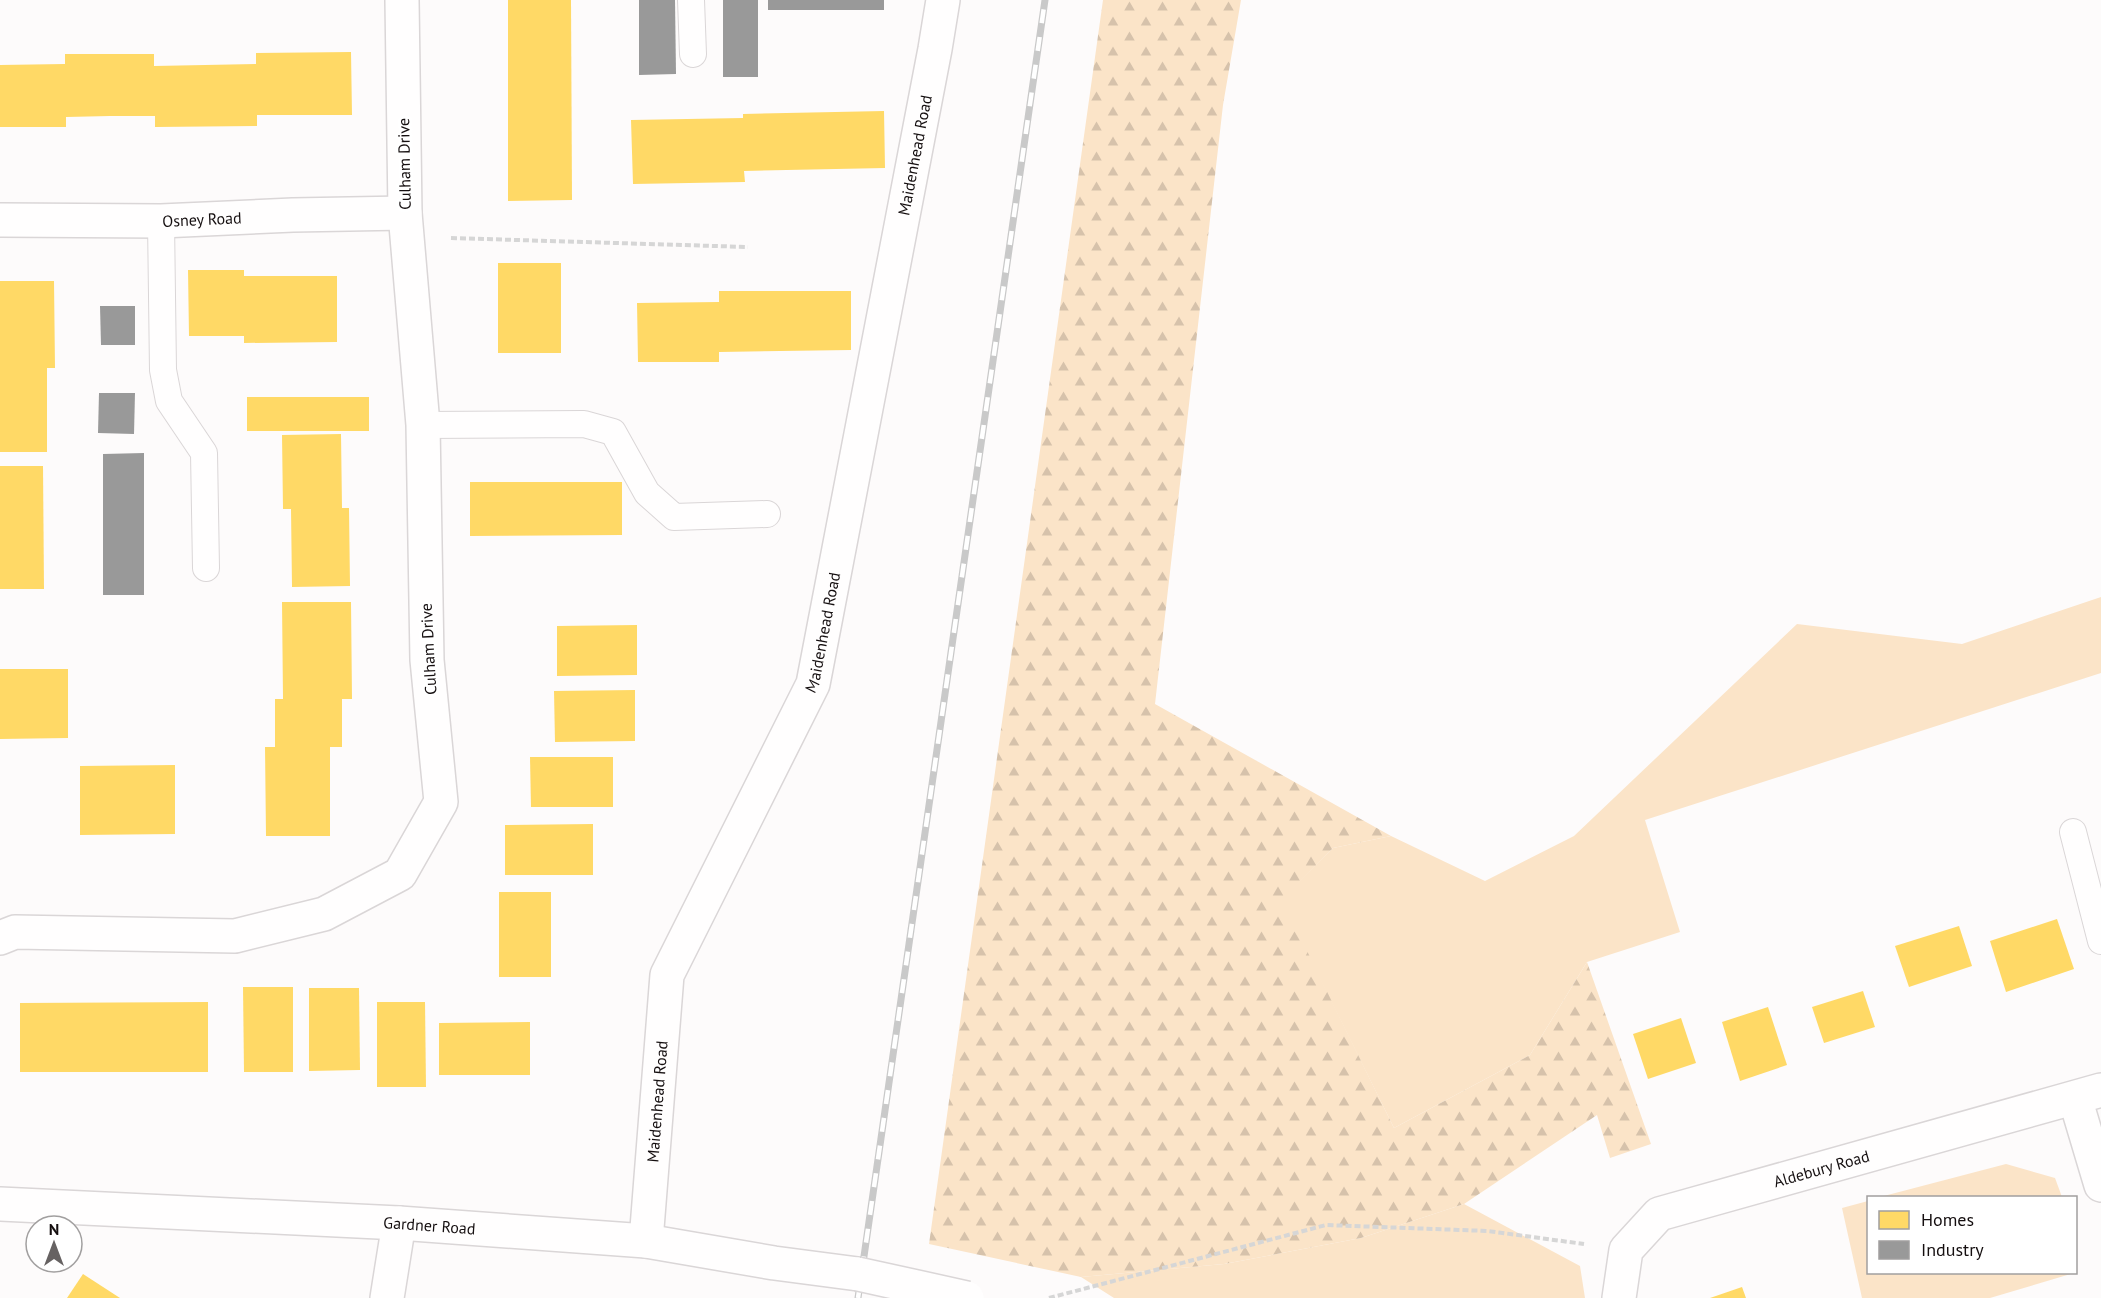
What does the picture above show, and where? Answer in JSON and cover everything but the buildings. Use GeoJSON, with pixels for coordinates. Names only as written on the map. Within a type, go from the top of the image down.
{"type":"FeatureCollection","features":[{"type":"Feature","properties":{"kind":"street","name":"Culham Drive"},"geometry":{"type":"LineString","coordinates":[[0,938],[15,932],[235,936],[324,914],[400,874],[441,802],[427,660],[423,425],[406,226],[402,0]]}},
{"type":"Feature","properties":{"kind":"street","name":"Maidenhead Road"},"geometry":{"type":"LineString","coordinates":[[646,1241],[667,975],[813,684],[943,0]]}},
{"type":"Feature","properties":{"kind":"street","name":"Osney Road"},"geometry":{"type":"LineString","coordinates":[[0,220],[160,221],[293,215],[406,226]]}},
{"type":"Feature","properties":{"kind":"street","name":"Aldebury Road"},"geometry":{"type":"LineString","coordinates":[[1626,1250],[1659,1214],[2088,1094],[2101,1185]]}},
{"type":"Feature","properties":{"kind":"street","name":"Gardner Road"},"geometry":{"type":"LineString","coordinates":[[0,1204],[399,1223],[646,1241],[774,1263],[858,1274],[967,1298]]}},
{"type":"Feature","properties":{"kind":"street"},"geometry":{"type":"LineString","coordinates":[[387,1298],[399,1223]]}},
{"type":"Feature","properties":{"kind":"street"},"geometry":{"type":"LineString","coordinates":[[1619,1298],[1626,1250]]}},
{"type":"Feature","properties":{"kind":"lane"},"geometry":{"type":"LineString","coordinates":[[691,0],[693,54]]}},
{"type":"Feature","properties":{"kind":"lane"},"geometry":{"type":"LineString","coordinates":[[160,221],[163,370],[169,401],[204,453],[206,568]]}},
{"type":"Feature","properties":{"kind":"lane"},"geometry":{"type":"LineString","coordinates":[[423,425],[584,424],[613,432],[647,493],[674,517],[767,514]]}},
{"type":"Feature","properties":{"kind":"lane"},"geometry":{"type":"LineString","coordinates":[[2073,832],[2101,941]]}},
{"type":"Feature","properties":{"kind":"path"},"geometry":{"type":"LineString","coordinates":[[406,226],[466,238],[560,243],[747,247]]}},
{"type":"Feature","properties":{"kind":"path"},"geometry":{"type":"LineString","coordinates":[[1049,1298],[1326,1225],[1488,1231],[1626,1250]]}},
{"type":"Feature","properties":{"kind":"green space"},"geometry":{"type":"Polygon","coordinates":[[[1103,0],[1241,0],[1223,105],[1155,704],[1391,836],[1333,848],[1282,900],[1394,1128],[1530,1055],[1587,962],[1651,1144],[1610,1158],[1597,1115],[1464,1204],[1361,1238],[1224,1264],[1081,1277],[929,1244],[1103,0]]]}},
{"type":"Feature","properties":{"kind":"green space"},"geometry":{"type":"Polygon","coordinates":[[[2101,597],[2101,673],[1645,820],[1680,932],[1587,962],[1530,1055],[1394,1128],[1281,900],[1333,848],[1391,836],[1485,881],[1574,836],[1797,624],[1962,644],[2101,597]]]}},
{"type":"Feature","properties":{"kind":"green space"},"geometry":{"type":"Polygon","coordinates":[[[2006,1164],[2055,1178],[2062,1196],[1884,1196],[2006,1164]]]}},
{"type":"Feature","properties":{"kind":"green space"},"geometry":{"type":"Polygon","coordinates":[[[1867,1201],[1867,1274],[2071,1274],[1990,1298],[1862,1298],[1842,1208],[1867,1201]]]}},
{"type":"Feature","properties":{"kind":"green space"},"geometry":{"type":"Polygon","coordinates":[[[1464,1204],[1580,1266],[1585,1298],[1114,1298],[1081,1277],[1224,1264],[1361,1238],[1464,1204]]]}},
{"type":"Feature","properties":{"kind":"railway"},"geometry":{"type":"LineString","coordinates":[[858,1298],[1045,0]]}}]}
